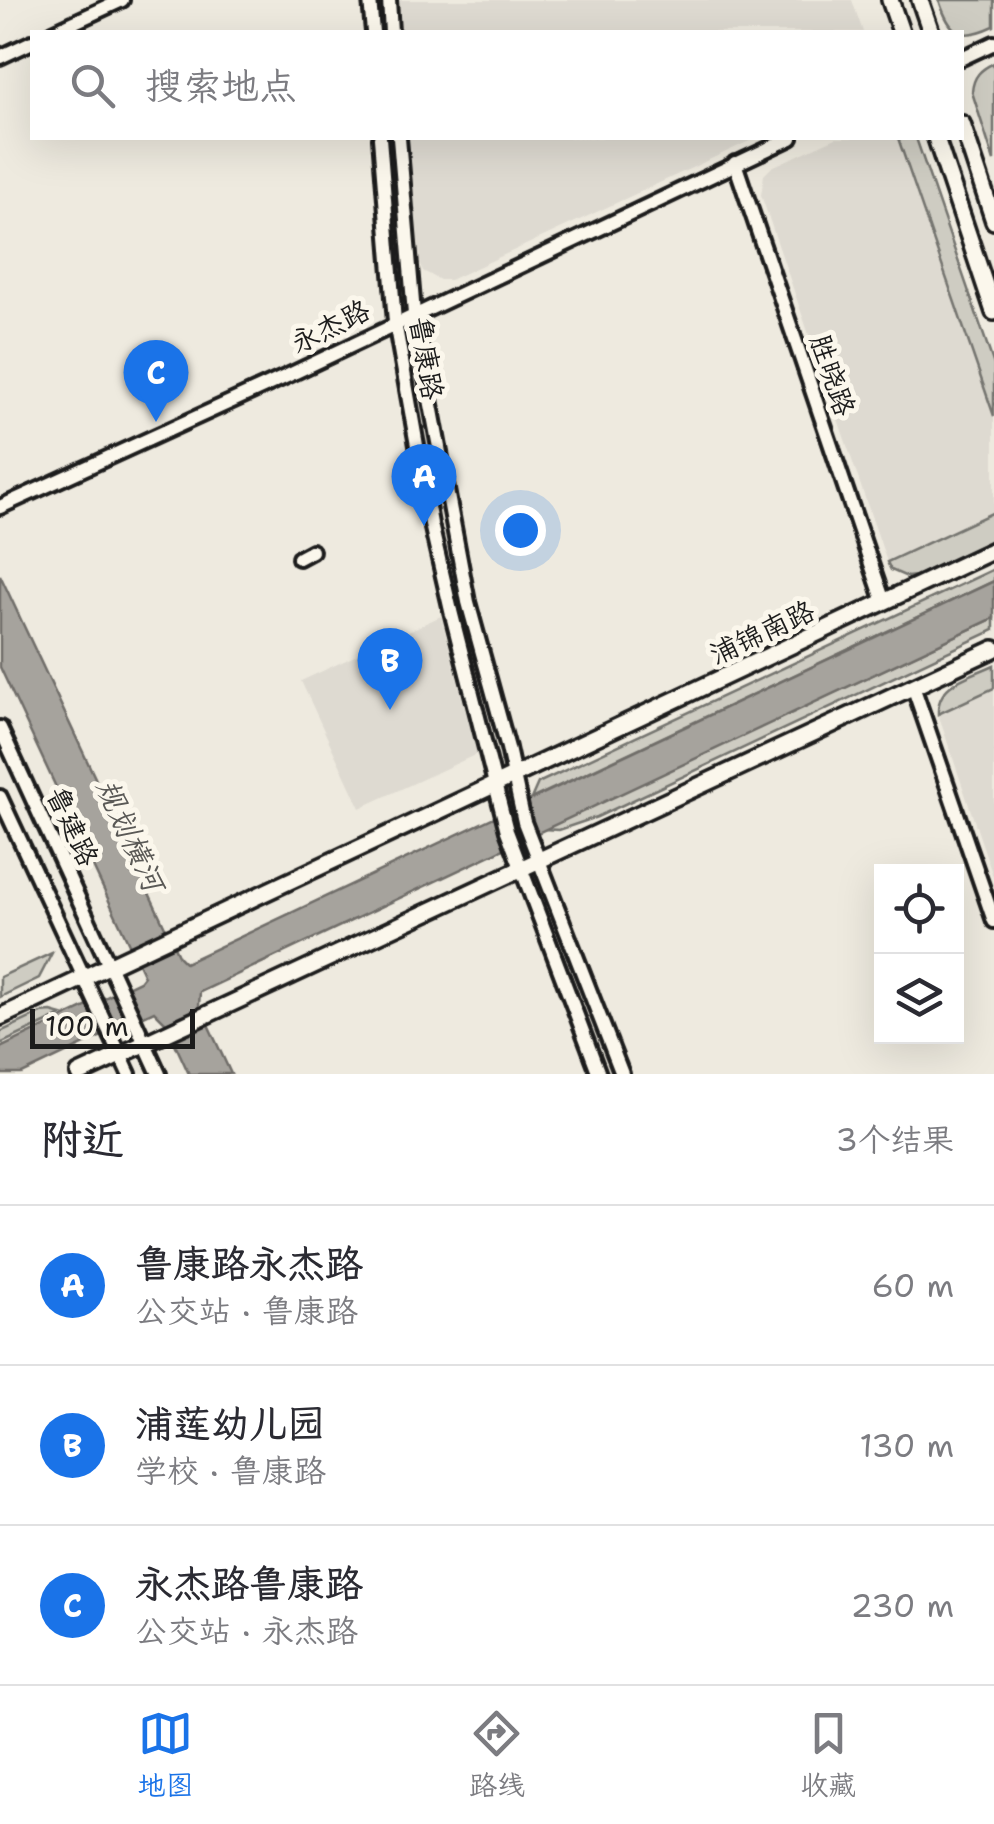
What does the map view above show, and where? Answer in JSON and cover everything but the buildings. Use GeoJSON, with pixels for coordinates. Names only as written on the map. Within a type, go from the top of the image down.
{"type":"FeatureCollection","features":[{"type":"Feature","properties":{"kind":"main road"},"geometry":{"type":"LineString","coordinates":[[890,0],[900,30]]}},
{"type":"Feature","properties":{"kind":"main road"},"geometry":{"type":"LineString","coordinates":[[920,0],[930,30]]}},
{"type":"Feature","properties":{"kind":"main road"},"geometry":{"type":"LineString","coordinates":[[964,130],[994,222]]}},
{"type":"Feature","properties":{"kind":"main road"},"geometry":{"type":"LineString","coordinates":[[937,140],[994,312]]}},
{"type":"Feature","properties":{"kind":"main road","name":"浦锦南路"},"geometry":{"type":"LineString","coordinates":[[110,966],[994,550]]}},
{"type":"Feature","properties":{"kind":"main road"},"geometry":{"type":"LineString","coordinates":[[83,1072],[994,649]]}},
{"type":"Feature","properties":{"kind":"main road"},"geometry":{"type":"LineString","coordinates":[[0,1017],[110,966]]}},
{"type":"Feature","properties":{"kind":"street"},"geometry":{"type":"LineString","coordinates":[[57,30],[122,0]]}},
{"type":"Feature","properties":{"kind":"street"},"geometry":{"type":"LineString","coordinates":[[370,0],[372,30]]}},
{"type":"Feature","properties":{"kind":"street"},"geometry":{"type":"LineString","coordinates":[[389,0],[391,30]]}},
{"type":"Feature","properties":{"kind":"street"},"geometry":{"type":"LineString","coordinates":[[964,57],[994,42]]}},
{"type":"Feature","properties":{"kind":"street"},"geometry":{"type":"LineString","coordinates":[[0,57],[30,43]]}},
{"type":"Feature","properties":{"kind":"street","name":"鲁康路"},"geometry":{"type":"LineString","coordinates":[[380,140],[395,322],[431,524],[520,868],[599,1074]]}},
{"type":"Feature","properties":{"kind":"street","name":"鲁康路"},"geometry":{"type":"LineString","coordinates":[[399,140],[414,314],[468,602],[524,822],[622,1074]]}},
{"type":"Feature","properties":{"kind":"street","name":"永杰路"},"geometry":{"type":"LineString","coordinates":[[0,507],[787,140]]}},
{"type":"Feature","properties":{"kind":"street","name":"胜晓路"},"geometry":{"type":"LineString","coordinates":[[736,164],[884,602]]}},
{"type":"Feature","properties":{"kind":"street"},"geometry":{"type":"LineString","coordinates":[[913,686],[994,921]]}},
{"type":"Feature","properties":{"kind":"street","name":"鲁建路"},"geometry":{"type":"LineString","coordinates":[[0,728],[157,1071]]}},
{"type":"Feature","properties":{"kind":"street","name":"鲁建路"},"geometry":{"type":"LineString","coordinates":[[0,797],[129,1074]]}},
{"type":"Feature","properties":{"kind":"shaded area"},"geometry":{"type":"Polygon","coordinates":[[[399,0],[852,0],[862,30],[401,30],[399,0]]]}},
{"type":"Feature","properties":{"kind":"shaded area"},"geometry":{"type":"Polygon","coordinates":[[[939,0],[994,0],[994,26],[965,34],[947,21],[939,0]]]}},
{"type":"Feature","properties":{"kind":"shaded area"},"geometry":{"type":"Polygon","coordinates":[[[994,63],[994,161],[972,92],[978,74],[994,63]]]}},
{"type":"Feature","properties":{"kind":"shaded area"},"geometry":{"type":"Polygon","coordinates":[[[408,140],[752,140],[450,280],[440,280],[423,271],[408,140]]]}},
{"type":"Feature","properties":{"kind":"shaded area"},"geometry":{"type":"Polygon","coordinates":[[[832,140],[899,140],[994,416],[994,512],[887,562],[761,195],[764,175],[772,167],[832,140]]]}},
{"type":"Feature","properties":{"kind":"shaded area"},"geometry":{"type":"Polygon","coordinates":[[[899,140],[917,140],[994,365],[994,416],[899,140]]]}},
{"type":"Feature","properties":{"kind":"shaded area"},"geometry":{"type":"Polygon","coordinates":[[[994,512],[994,539],[916,576],[907,577],[891,570],[887,562],[994,512]]]}},
{"type":"Feature","properties":{"kind":"shaded area"},"geometry":{"type":"Polygon","coordinates":[[[994,569],[994,581],[531,799],[538,783],[994,569]]]}},
{"type":"Feature","properties":{"kind":"shaded area"},"geometry":{"type":"Polygon","coordinates":[[[0,575],[185,963],[994,581],[994,618],[200,992],[199,1005],[231,1074],[189,1074],[165,1022],[154,1011],[22,1074],[0,1074],[0,1048],[144,976],[0,667],[0,575]]]}},
{"type":"Feature","properties":{"kind":"shaded area"},"geometry":{"type":"Polygon","coordinates":[[[441,616],[477,754],[360,808],[301,681],[441,616]]]}},
{"type":"Feature","properties":{"kind":"shaded area"},"geometry":{"type":"Polygon","coordinates":[[[994,618],[994,630],[597,817],[559,830],[543,829],[994,618]]]}},
{"type":"Feature","properties":{"kind":"shaded area"},"geometry":{"type":"Polygon","coordinates":[[[994,665],[994,688],[938,714],[939,703],[949,688],[994,665]]]}},
{"type":"Feature","properties":{"kind":"shaded area"},"geometry":{"type":"Polygon","coordinates":[[[994,688],[994,879],[938,714],[994,688]]]}},
{"type":"Feature","properties":{"kind":"shaded area"},"geometry":{"type":"Polygon","coordinates":[[[52,953],[39,978],[0,997],[0,977],[52,953]]]}},
{"type":"Feature","properties":{"kind":"shaded area"},"geometry":{"type":"Polygon","coordinates":[[[51,1012],[62,1015],[0,1044],[0,1032],[51,1012]]]}},
{"type":"Feature","properties":{"kind":"place","name":"永杰路鲁康路"},"geometry":{"type":"Point","coordinates":[156,422]}},
{"type":"Feature","properties":{"kind":"place","name":"鲁康路永杰路"},"geometry":{"type":"Point","coordinates":[424,526]}},
{"type":"Feature","properties":{"kind":"place","name":"浦莲幼儿园"},"geometry":{"type":"Point","coordinates":[390,710]}},
{"type":"Feature","properties":{"kind":"water label","name":"规划横河"},"geometry":{"type":"Point","coordinates":[130,835]}}]}
